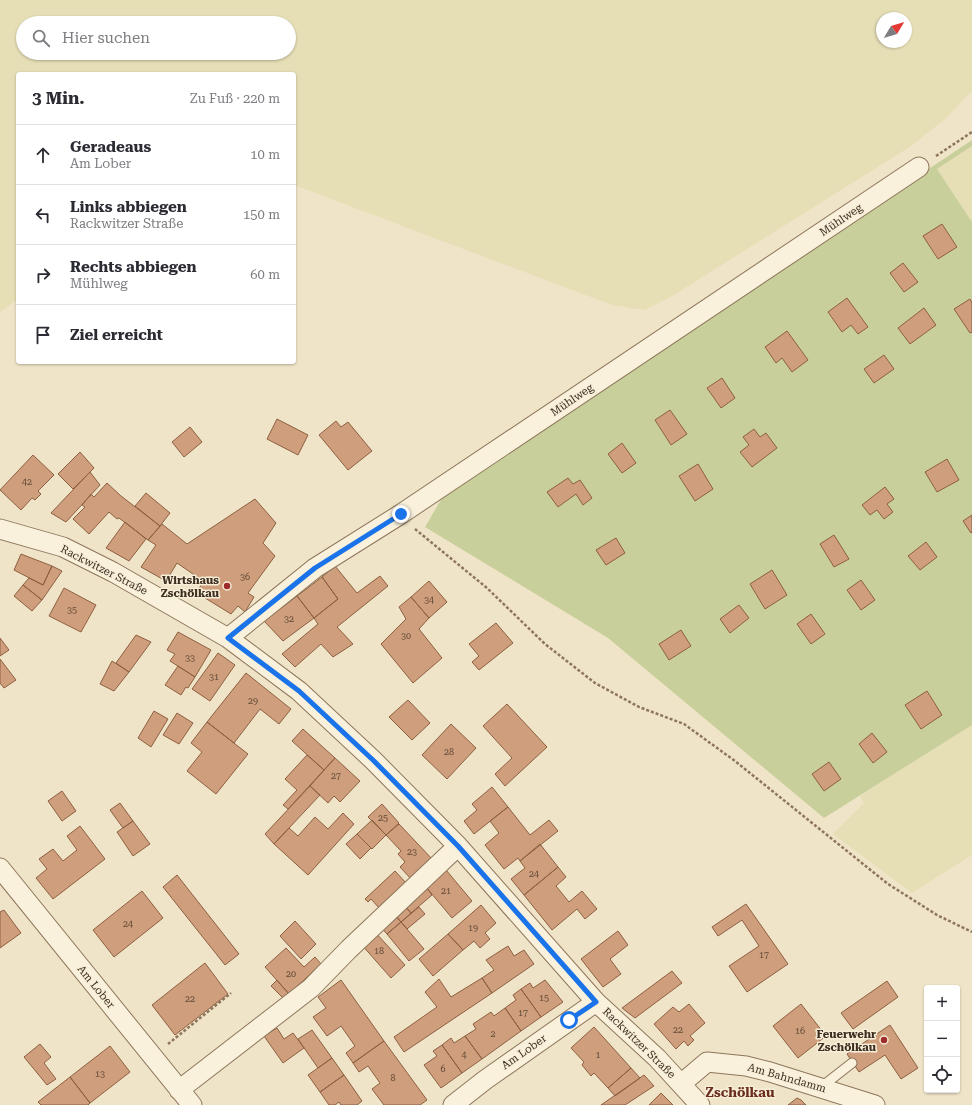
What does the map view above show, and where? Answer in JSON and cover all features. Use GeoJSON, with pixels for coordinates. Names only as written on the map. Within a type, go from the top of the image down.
{"type":"FeatureCollection","features":[{"type":"Feature","properties":{"kind":"street","name":"Mühlweg"},"geometry":{"type":"LineString","coordinates":[[228,638],[315,568],[401,514],[919,167]]}},
{"type":"Feature","properties":{"kind":"street","name":"Rackwitzer Straße"},"geometry":{"type":"LineString","coordinates":[[0,529],[63,548],[113,572],[228,638],[299,691],[374,761],[458,846],[596,1002],[657,1058],[700,1105]]}},
{"type":"Feature","properties":{"kind":"street"},"geometry":{"type":"LineString","coordinates":[[179,1090],[311,988],[349,949],[458,846]]}},
{"type":"Feature","properties":{"kind":"street","name":"Am Lober"},"geometry":{"type":"LineString","coordinates":[[0,868],[192,1105]]}},
{"type":"Feature","properties":{"kind":"street","name":"Am Lober"},"geometry":{"type":"LineString","coordinates":[[453,1105],[485,1080],[596,1002]]}},
{"type":"Feature","properties":{"kind":"street","name":"Am Bahndamm"},"geometry":{"type":"LineString","coordinates":[[681,1084],[707,1062],[746,1066],[770,1072],[875,1105]]}},
{"type":"Feature","properties":{"kind":"lane"},"geometry":{"type":"LineString","coordinates":[[820,1088],[852,1063]]}},
{"type":"Feature","properties":{"kind":"path"},"geometry":{"type":"LineString","coordinates":[[919,167],[972,132]]}},
{"type":"Feature","properties":{"kind":"path"},"geometry":{"type":"LineString","coordinates":[[401,514],[414,529],[487,588],[545,644],[595,683],[639,707],[684,724],[735,761],[888,884],[937,915],[972,932]]}},
{"type":"Feature","properties":{"kind":"path"},"geometry":{"type":"LineString","coordinates":[[152,1056],[231,993]]}},
{"type":"Feature","properties":{"kind":"shaded area"},"geometry":{"type":"Polygon","coordinates":[[[0,0],[972,0],[972,91],[943,121],[908,148],[669,298],[644,310],[612,305],[296,186],[296,72],[16,72],[16,300],[0,312],[0,0]]]}},
{"type":"Feature","properties":{"kind":"shaded area"},"geometry":{"type":"Polygon","coordinates":[[[972,146],[972,222],[937,169],[972,146]]]}},
{"type":"Feature","properties":{"kind":"shaded area"},"geometry":{"type":"Polygon","coordinates":[[[972,725],[972,855],[912,893],[833,834],[864,803],[860,796],[972,725]]]}},
{"type":"Feature","properties":{"kind":"green space"},"geometry":{"type":"Polygon","coordinates":[[[972,140],[972,146],[937,169],[972,222],[972,725],[824,818],[608,638],[425,527],[445,493],[972,140]]]}},
{"type":"Feature","properties":{"kind":"building"},"geometry":{"type":"Polygon","coordinates":[[[942,224],[957,247],[938,259],[923,236],[942,224]]]}},
{"type":"Feature","properties":{"kind":"building"},"geometry":{"type":"Polygon","coordinates":[[[903,263],[918,282],[904,292],[890,273],[903,263]]]}},
{"type":"Feature","properties":{"kind":"building"},"geometry":{"type":"Polygon","coordinates":[[[847,298],[868,327],[858,334],[851,325],[842,332],[828,312],[847,298]]]}},
{"type":"Feature","properties":{"kind":"building"},"geometry":{"type":"Polygon","coordinates":[[[970,299],[972,303],[972,332],[970,333],[954,309],[970,299]]]}},
{"type":"Feature","properties":{"kind":"building"},"geometry":{"type":"Polygon","coordinates":[[[924,308],[936,325],[910,344],[898,328],[924,308]]]}},
{"type":"Feature","properties":{"kind":"building"},"geometry":{"type":"Polygon","coordinates":[[[787,331],[808,360],[792,372],[782,358],[776,363],[765,347],[787,331]]]}},
{"type":"Feature","properties":{"kind":"building"},"geometry":{"type":"Polygon","coordinates":[[[884,355],[894,369],[874,383],[864,369],[884,355]]]}},
{"type":"Feature","properties":{"kind":"building"},"geometry":{"type":"Polygon","coordinates":[[[722,378],[735,398],[721,408],[707,388],[722,378]]]}},
{"type":"Feature","properties":{"kind":"building"},"geometry":{"type":"Polygon","coordinates":[[[670,410],[687,434],[671,445],[655,420],[670,410]]]}},
{"type":"Feature","properties":{"kind":"building"},"geometry":{"type":"Polygon","coordinates":[[[277,419],[308,435],[298,455],[267,439],[277,419]]]}},
{"type":"Feature","properties":{"kind":"building"},"geometry":{"type":"Polygon","coordinates":[[[336,421],[341,427],[348,422],[372,451],[348,470],[319,435],[336,421]]]}},
{"type":"Feature","properties":{"kind":"building"},"geometry":{"type":"Polygon","coordinates":[[[190,427],[202,442],[184,457],[172,442],[190,427]]]}},
{"type":"Feature","properties":{"kind":"building"},"geometry":{"type":"Polygon","coordinates":[[[754,429],[760,437],[766,433],[777,448],[752,467],[740,452],[749,445],[743,437],[754,429]]]}},
{"type":"Feature","properties":{"kind":"building"},"geometry":{"type":"Polygon","coordinates":[[[622,443],[636,463],[622,473],[608,454],[622,443]]]}},
{"type":"Feature","properties":{"kind":"building"},"geometry":{"type":"Polygon","coordinates":[[[80,452],[94,468],[73,489],[58,474],[80,452]]]}},
{"type":"Feature","properties":{"kind":"building"},"geometry":{"type":"Polygon","coordinates":[[[33,455],[54,475],[38,491],[41,494],[35,500],[32,498],[21,510],[0,490],[33,455]]]}},
{"type":"Feature","properties":{"kind":"building"},"geometry":{"type":"Polygon","coordinates":[[[947,459],[959,480],[937,492],[925,472],[947,459]]]}},
{"type":"Feature","properties":{"kind":"building"},"geometry":{"type":"Polygon","coordinates":[[[698,464],[713,489],[695,501],[679,476],[698,464]]]}},
{"type":"Feature","properties":{"kind":"building"},"geometry":{"type":"Polygon","coordinates":[[[90,472],[100,485],[66,522],[51,513],[90,472]]]}},
{"type":"Feature","properties":{"kind":"building"},"geometry":{"type":"Polygon","coordinates":[[[568,478],[573,484],[580,480],[592,498],[583,505],[576,494],[558,507],[547,492],[568,478]]]}},
{"type":"Feature","properties":{"kind":"building"},"geometry":{"type":"Polygon","coordinates":[[[107,483],[121,496],[160,526],[148,540],[109,512],[89,534],[73,519],[85,507],[82,505],[91,494],[94,497],[107,483]]]}},
{"type":"Feature","properties":{"kind":"building"},"geometry":{"type":"Polygon","coordinates":[[[885,487],[894,499],[887,504],[893,512],[884,519],[877,510],[870,515],[862,505],[885,487]]]}},
{"type":"Feature","properties":{"kind":"building"},"geometry":{"type":"Polygon","coordinates":[[[146,493],[170,513],[160,526],[135,506],[146,493]]]}},
{"type":"Feature","properties":{"kind":"building"},"geometry":{"type":"Polygon","coordinates":[[[255,499],[276,523],[263,543],[275,556],[248,593],[254,597],[245,612],[238,606],[231,614],[197,593],[203,581],[177,563],[166,581],[141,567],[156,545],[148,540],[162,524],[187,544],[255,499]]]}},
{"type":"Feature","properties":{"kind":"building"},"geometry":{"type":"Polygon","coordinates":[[[972,515],[972,532],[971,533],[963,521],[972,515]]]}},
{"type":"Feature","properties":{"kind":"building"},"geometry":{"type":"Polygon","coordinates":[[[125,522],[146,539],[129,561],[106,548],[125,522]]]}},
{"type":"Feature","properties":{"kind":"building"},"geometry":{"type":"Polygon","coordinates":[[[834,535],[849,559],[834,567],[820,544],[834,535]]]}},
{"type":"Feature","properties":{"kind":"building"},"geometry":{"type":"Polygon","coordinates":[[[616,538],[625,553],[606,565],[596,550],[616,538]]]}},
{"type":"Feature","properties":{"kind":"building"},"geometry":{"type":"Polygon","coordinates":[[[926,542],[937,557],[920,570],[908,556],[926,542]]]}},
{"type":"Feature","properties":{"kind":"building"},"geometry":{"type":"Polygon","coordinates":[[[21,554],[52,566],[43,585],[14,570],[21,554]]]}},
{"type":"Feature","properties":{"kind":"building"},"geometry":{"type":"Polygon","coordinates":[[[52,566],[62,571],[42,600],[23,585],[29,578],[43,585],[52,566]]]}},
{"type":"Feature","properties":{"kind":"building"},"geometry":{"type":"Polygon","coordinates":[[[335,566],[357,593],[380,576],[388,586],[337,627],[353,644],[333,657],[321,644],[295,667],[282,654],[318,624],[314,618],[338,599],[322,577],[335,566]]]}},
{"type":"Feature","properties":{"kind":"building"},"geometry":{"type":"Polygon","coordinates":[[[772,570],[787,595],[765,609],[750,584],[772,570]]]}},
{"type":"Feature","properties":{"kind":"building"},"geometry":{"type":"Polygon","coordinates":[[[322,577],[338,599],[314,618],[297,596],[322,577]]]}},
{"type":"Feature","properties":{"kind":"building"},"geometry":{"type":"Polygon","coordinates":[[[861,580],[875,600],[861,610],[847,590],[861,580]]]}},
{"type":"Feature","properties":{"kind":"building"},"geometry":{"type":"Polygon","coordinates":[[[429,581],[447,602],[429,618],[411,597],[429,581]]]}},
{"type":"Feature","properties":{"kind":"building"},"geometry":{"type":"Polygon","coordinates":[[[23,585],[42,600],[32,611],[14,596],[23,585]]]}},
{"type":"Feature","properties":{"kind":"building"},"geometry":{"type":"Polygon","coordinates":[[[64,588],[96,605],[81,632],[49,616],[64,588]]]}},
{"type":"Feature","properties":{"kind":"building"},"geometry":{"type":"Polygon","coordinates":[[[297,596],[314,618],[283,641],[264,621],[297,596]]]}},
{"type":"Feature","properties":{"kind":"building"},"geometry":{"type":"Polygon","coordinates":[[[411,597],[429,618],[419,629],[442,658],[413,683],[381,644],[406,619],[399,607],[411,597]]]}},
{"type":"Feature","properties":{"kind":"building"},"geometry":{"type":"Polygon","coordinates":[[[739,605],[749,618],[730,633],[720,619],[739,605]]]}},
{"type":"Feature","properties":{"kind":"building"},"geometry":{"type":"Polygon","coordinates":[[[811,614],[825,634],[811,644],[797,624],[811,614]]]}},
{"type":"Feature","properties":{"kind":"building"},"geometry":{"type":"Polygon","coordinates":[[[496,623],[513,643],[479,670],[472,662],[479,656],[469,644],[496,623]]]}},
{"type":"Feature","properties":{"kind":"building"},"geometry":{"type":"Polygon","coordinates":[[[681,630],[691,646],[669,660],[659,644],[681,630]]]}},
{"type":"Feature","properties":{"kind":"building"},"geometry":{"type":"Polygon","coordinates":[[[178,632],[211,650],[195,677],[170,661],[175,654],[167,650],[178,632]]]}},
{"type":"Feature","properties":{"kind":"building"},"geometry":{"type":"Polygon","coordinates":[[[136,635],[151,642],[129,672],[116,663],[136,635]]]}},
{"type":"Feature","properties":{"kind":"building"},"geometry":{"type":"Polygon","coordinates":[[[0,638],[9,650],[0,656],[0,638]]]}},
{"type":"Feature","properties":{"kind":"building"},"geometry":{"type":"Polygon","coordinates":[[[218,653],[235,665],[210,701],[192,689],[218,653]]]}},
{"type":"Feature","properties":{"kind":"building"},"geometry":{"type":"Polygon","coordinates":[[[0,659],[16,680],[4,688],[0,683],[0,659]]]}},
{"type":"Feature","properties":{"kind":"building"},"geometry":{"type":"Polygon","coordinates":[[[112,661],[129,672],[114,691],[100,684],[112,661]]]}},
{"type":"Feature","properties":{"kind":"building"},"geometry":{"type":"Polygon","coordinates":[[[178,666],[195,677],[188,688],[186,687],[181,695],[165,685],[178,666]]]}},
{"type":"Feature","properties":{"kind":"building"},"geometry":{"type":"Polygon","coordinates":[[[246,673],[291,709],[279,724],[260,709],[234,743],[207,722],[246,673]]]}},
{"type":"Feature","properties":{"kind":"building"},"geometry":{"type":"Polygon","coordinates":[[[927,691],[942,715],[921,729],[905,705],[927,691]]]}},
{"type":"Feature","properties":{"kind":"building"},"geometry":{"type":"Polygon","coordinates":[[[408,700],[430,723],[412,740],[389,717],[408,700]]]}},
{"type":"Feature","properties":{"kind":"building"},"geometry":{"type":"Polygon","coordinates":[[[507,704],[547,747],[505,786],[495,774],[512,758],[483,726],[507,704]]]}},
{"type":"Feature","properties":{"kind":"building"},"geometry":{"type":"Polygon","coordinates":[[[154,711],[168,719],[151,747],[138,738],[154,711]]]}},
{"type":"Feature","properties":{"kind":"building"},"geometry":{"type":"Polygon","coordinates":[[[177,713],[193,723],[179,744],[163,735],[177,713]]]}},
{"type":"Feature","properties":{"kind":"building"},"geometry":{"type":"Polygon","coordinates":[[[207,722],[248,754],[216,794],[187,771],[202,752],[191,743],[207,722]]]}},
{"type":"Feature","properties":{"kind":"building"},"geometry":{"type":"Polygon","coordinates":[[[451,724],[476,748],[447,779],[422,755],[451,724]]]}},
{"type":"Feature","properties":{"kind":"building"},"geometry":{"type":"Polygon","coordinates":[[[303,729],[335,758],[324,770],[292,741],[303,729]]]}},
{"type":"Feature","properties":{"kind":"building"},"geometry":{"type":"Polygon","coordinates":[[[872,733],[887,752],[873,763],[859,744],[872,733]]]}},
{"type":"Feature","properties":{"kind":"building"},"geometry":{"type":"Polygon","coordinates":[[[307,755],[324,770],[288,809],[283,805],[297,790],[285,779],[307,755]]]}},
{"type":"Feature","properties":{"kind":"building"},"geometry":{"type":"Polygon","coordinates":[[[335,758],[360,781],[340,802],[334,796],[328,803],[310,786],[335,758]]]}},
{"type":"Feature","properties":{"kind":"building"},"geometry":{"type":"Polygon","coordinates":[[[829,762],[841,779],[824,791],[812,774],[829,762]]]}},
{"type":"Feature","properties":{"kind":"building"},"geometry":{"type":"Polygon","coordinates":[[[310,786],[320,795],[274,844],[265,834],[310,786]]]}},
{"type":"Feature","properties":{"kind":"building"},"geometry":{"type":"Polygon","coordinates":[[[492,787],[508,807],[474,834],[464,821],[477,810],[472,804],[492,787]]]}},
{"type":"Feature","properties":{"kind":"building"},"geometry":{"type":"Polygon","coordinates":[[[62,791],[76,811],[62,821],[48,801],[62,791]]]}},
{"type":"Feature","properties":{"kind":"building"},"geometry":{"type":"Polygon","coordinates":[[[120,803],[133,821],[123,828],[110,810],[120,803]]]}},
{"type":"Feature","properties":{"kind":"building"},"geometry":{"type":"Polygon","coordinates":[[[382,804],[399,823],[386,835],[368,817],[382,804]]]}},
{"type":"Feature","properties":{"kind":"building"},"geometry":{"type":"Polygon","coordinates":[[[508,807],[530,835],[549,820],[558,831],[520,861],[518,858],[504,869],[485,845],[499,833],[490,821],[508,807]]]}},
{"type":"Feature","properties":{"kind":"building"},"geometry":{"type":"Polygon","coordinates":[[[343,813],[354,824],[308,875],[274,844],[289,828],[298,836],[315,817],[328,829],[343,813]]]}},
{"type":"Feature","properties":{"kind":"building"},"geometry":{"type":"Polygon","coordinates":[[[372,820],[386,835],[372,849],[357,834],[372,820]]]}},
{"type":"Feature","properties":{"kind":"building"},"geometry":{"type":"Polygon","coordinates":[[[133,821],[150,844],[133,856],[117,832],[133,821]]]}},
{"type":"Feature","properties":{"kind":"building"},"geometry":{"type":"Polygon","coordinates":[[[399,824],[433,860],[412,880],[400,867],[405,862],[398,854],[401,851],[386,835],[399,824]]]}},
{"type":"Feature","properties":{"kind":"building"},"geometry":{"type":"Polygon","coordinates":[[[80,826],[105,859],[53,899],[36,878],[47,869],[39,859],[53,849],[63,861],[77,850],[67,836],[80,826]]]}},
{"type":"Feature","properties":{"kind":"building"},"geometry":{"type":"Polygon","coordinates":[[[357,834],[371,848],[360,859],[346,844],[357,834]]]}},
{"type":"Feature","properties":{"kind":"building"},"geometry":{"type":"Polygon","coordinates":[[[540,844],[558,867],[524,895],[511,879],[525,868],[520,861],[540,844]]]}},
{"type":"Feature","properties":{"kind":"building"},"geometry":{"type":"Polygon","coordinates":[[[558,867],[566,877],[556,886],[569,902],[582,891],[597,909],[585,919],[577,909],[552,930],[524,895],[558,867]]]}},
{"type":"Feature","properties":{"kind":"building"},"geometry":{"type":"Polygon","coordinates":[[[446,870],[472,901],[452,918],[426,887],[446,870]]]}},
{"type":"Feature","properties":{"kind":"building"},"geometry":{"type":"Polygon","coordinates":[[[395,871],[407,884],[380,909],[371,899],[368,902],[365,899],[395,871]]]}},
{"type":"Feature","properties":{"kind":"building"},"geometry":{"type":"Polygon","coordinates":[[[177,875],[239,954],[225,965],[163,887],[177,875]]]}},
{"type":"Feature","properties":{"kind":"building"},"geometry":{"type":"Polygon","coordinates":[[[426,887],[432,895],[411,913],[404,905],[426,887]]]}},
{"type":"Feature","properties":{"kind":"building"},"geometry":{"type":"Polygon","coordinates":[[[142,891],[163,918],[114,957],[93,930],[142,891]]]}},
{"type":"Feature","properties":{"kind":"building"},"geometry":{"type":"Polygon","coordinates":[[[746,904],[788,964],[747,992],[729,966],[759,946],[742,920],[718,936],[712,927],[746,904]]]}},
{"type":"Feature","properties":{"kind":"building"},"geometry":{"type":"Polygon","coordinates":[[[404,905],[411,913],[401,922],[394,914],[404,905]]]}},
{"type":"Feature","properties":{"kind":"building"},"geometry":{"type":"Polygon","coordinates":[[[481,905],[496,923],[485,933],[490,939],[480,948],[474,941],[463,950],[448,934],[481,905]]]}},
{"type":"Feature","properties":{"kind":"building"},"geometry":{"type":"Polygon","coordinates":[[[419,907],[425,914],[407,929],[401,922],[419,907]]]}},
{"type":"Feature","properties":{"kind":"building"},"geometry":{"type":"Polygon","coordinates":[[[4,910],[21,933],[0,948],[0,912],[4,910]]]}},
{"type":"Feature","properties":{"kind":"building"},"geometry":{"type":"Polygon","coordinates":[[[394,914],[401,922],[387,934],[380,926],[394,914]]]}},
{"type":"Feature","properties":{"kind":"building"},"geometry":{"type":"Polygon","coordinates":[[[295,921],[316,944],[301,959],[280,936],[295,921]]]}},
{"type":"Feature","properties":{"kind":"building"},"geometry":{"type":"Polygon","coordinates":[[[401,922],[424,949],[409,961],[387,934],[401,922]]]}},
{"type":"Feature","properties":{"kind":"building"},"geometry":{"type":"Polygon","coordinates":[[[618,931],[628,945],[610,959],[621,974],[603,987],[581,959],[618,931]]]}},
{"type":"Feature","properties":{"kind":"building"},"geometry":{"type":"Polygon","coordinates":[[[375,932],[405,965],[391,978],[361,944],[375,932]]]}},
{"type":"Feature","properties":{"kind":"building"},"geometry":{"type":"Polygon","coordinates":[[[448,934],[463,950],[433,976],[419,959],[448,934]]]}},
{"type":"Feature","properties":{"kind":"building"},"geometry":{"type":"Polygon","coordinates":[[[508,946],[514,956],[524,950],[534,964],[492,993],[482,978],[494,970],[486,960],[508,946]]]}},
{"type":"Feature","properties":{"kind":"building"},"geometry":{"type":"Polygon","coordinates":[[[286,948],[304,967],[315,957],[321,964],[289,994],[265,967],[286,948]]]}},
{"type":"Feature","properties":{"kind":"building"},"geometry":{"type":"Polygon","coordinates":[[[205,963],[228,994],[175,1035],[152,1005],[205,963]]]}},
{"type":"Feature","properties":{"kind":"building"},"geometry":{"type":"Polygon","coordinates":[[[672,971],[682,983],[635,1018],[622,1008],[672,971]]]}},
{"type":"Feature","properties":{"kind":"building"},"geometry":{"type":"Polygon","coordinates":[[[482,978],[492,993],[404,1052],[394,1037],[437,1007],[425,992],[439,979],[451,997],[482,978]]]}},
{"type":"Feature","properties":{"kind":"building"},"geometry":{"type":"Polygon","coordinates":[[[277,980],[289,994],[284,999],[271,986],[277,980]]]}},
{"type":"Feature","properties":{"kind":"building"},"geometry":{"type":"Polygon","coordinates":[[[341,980],[384,1041],[353,1063],[346,1053],[355,1046],[341,1026],[327,1036],[313,1017],[326,1008],[318,997],[341,980]]]}},
{"type":"Feature","properties":{"kind":"building"},"geometry":{"type":"Polygon","coordinates":[[[545,980],[563,1002],[541,1017],[521,989],[530,983],[533,988],[545,980]]]}},
{"type":"Feature","properties":{"kind":"building"},"geometry":{"type":"Polygon","coordinates":[[[887,981],[898,997],[853,1029],[841,1013],[887,981]]]}},
{"type":"Feature","properties":{"kind":"building"},"geometry":{"type":"Polygon","coordinates":[[[521,989],[541,1017],[521,1031],[505,1008],[516,1000],[513,995],[521,989]]]}},
{"type":"Feature","properties":{"kind":"building"},"geometry":{"type":"Polygon","coordinates":[[[689,1004],[705,1023],[690,1036],[694,1040],[688,1046],[684,1041],[676,1049],[654,1024],[673,1007],[679,1012],[689,1004]]]}},
{"type":"Feature","properties":{"kind":"building"},"geometry":{"type":"Polygon","coordinates":[[[801,1004],[826,1036],[798,1058],[773,1026],[801,1004]]]}},
{"type":"Feature","properties":{"kind":"building"},"geometry":{"type":"Polygon","coordinates":[[[505,1008],[521,1031],[482,1059],[465,1036],[476,1029],[473,1024],[491,1012],[494,1016],[505,1008]]]}},
{"type":"Feature","properties":{"kind":"building","name":"Feuerwehr Zschölkau"},"geometry":{"type":"Polygon","coordinates":[[[890,1025],[918,1068],[901,1079],[885,1055],[859,1072],[847,1054],[890,1025]]]}},
{"type":"Feature","properties":{"kind":"building"},"geometry":{"type":"Polygon","coordinates":[[[594,1027],[631,1068],[608,1088],[594,1073],[591,1076],[582,1065],[584,1062],[571,1048],[594,1027]]]}},
{"type":"Feature","properties":{"kind":"building"},"geometry":{"type":"Polygon","coordinates":[[[277,1028],[284,1039],[293,1033],[304,1048],[283,1063],[264,1036],[277,1028]]]}},
{"type":"Feature","properties":{"kind":"building"},"geometry":{"type":"Polygon","coordinates":[[[312,1030],[332,1058],[318,1068],[298,1039],[312,1030]]]}},
{"type":"Feature","properties":{"kind":"building"},"geometry":{"type":"Polygon","coordinates":[[[465,1036],[482,1059],[462,1073],[442,1045],[451,1038],[454,1043],[465,1036]]]}},
{"type":"Feature","properties":{"kind":"building"},"geometry":{"type":"Polygon","coordinates":[[[384,1041],[427,1100],[420,1105],[384,1105],[372,1089],[380,1083],[368,1066],[359,1072],[353,1063],[384,1041]]]}},
{"type":"Feature","properties":{"kind":"building"},"geometry":{"type":"Polygon","coordinates":[[[40,1044],[51,1057],[44,1063],[56,1079],[47,1085],[24,1057],[40,1044]]]}},
{"type":"Feature","properties":{"kind":"building"},"geometry":{"type":"Polygon","coordinates":[[[442,1045],[462,1073],[441,1088],[424,1065],[437,1056],[433,1051],[442,1045]]]}},
{"type":"Feature","properties":{"kind":"building"},"geometry":{"type":"Polygon","coordinates":[[[110,1046],[130,1072],[90,1103],[70,1077],[110,1046]]]}},
{"type":"Feature","properties":{"kind":"building"},"geometry":{"type":"Polygon","coordinates":[[[332,1058],[344,1075],[320,1092],[308,1075],[332,1058]]]}},
{"type":"Feature","properties":{"kind":"building"},"geometry":{"type":"Polygon","coordinates":[[[631,1068],[640,1078],[615,1096],[608,1088],[631,1068]]]}},
{"type":"Feature","properties":{"kind":"building"},"geometry":{"type":"Polygon","coordinates":[[[344,1075],[362,1101],[357,1105],[341,1105],[339,1102],[335,1105],[329,1105],[320,1092],[344,1075]]]}},
{"type":"Feature","properties":{"kind":"building"},"geometry":{"type":"Polygon","coordinates":[[[644,1075],[654,1086],[625,1105],[601,1105],[644,1075]]]}},
{"type":"Feature","properties":{"kind":"building"},"geometry":{"type":"Polygon","coordinates":[[[70,1077],[90,1103],[88,1105],[41,1105],[38,1102],[70,1077]]]}},
{"type":"Feature","properties":{"kind":"building"},"geometry":{"type":"Polygon","coordinates":[[[661,1093],[673,1105],[649,1105],[661,1093]]]}},
{"type":"Feature","properties":{"kind":"building"},"geometry":{"type":"Polygon","coordinates":[[[797,1098],[806,1105],[788,1105],[797,1098]]]}},
{"type":"Feature","properties":{"kind":"place","name":"Wirtshaus Zschölkau"},"geometry":{"type":"Point","coordinates":[227,586]}},
{"type":"Feature","properties":{"kind":"place","name":"Feuerwehr Zschölkau"},"geometry":{"type":"Point","coordinates":[884,1040]}},
{"type":"Feature","properties":{"kind":"district","name":"Zschölkau"},"geometry":{"type":"Point","coordinates":[740,1092]}},
{"type":"Feature","properties":{"kind":"route"},"geometry":{"type":"LineString","coordinates":[[401,514],[315,568],[228,638],[299,691],[374,761],[458,846],[596,1002],[569,1020]]}}]}
